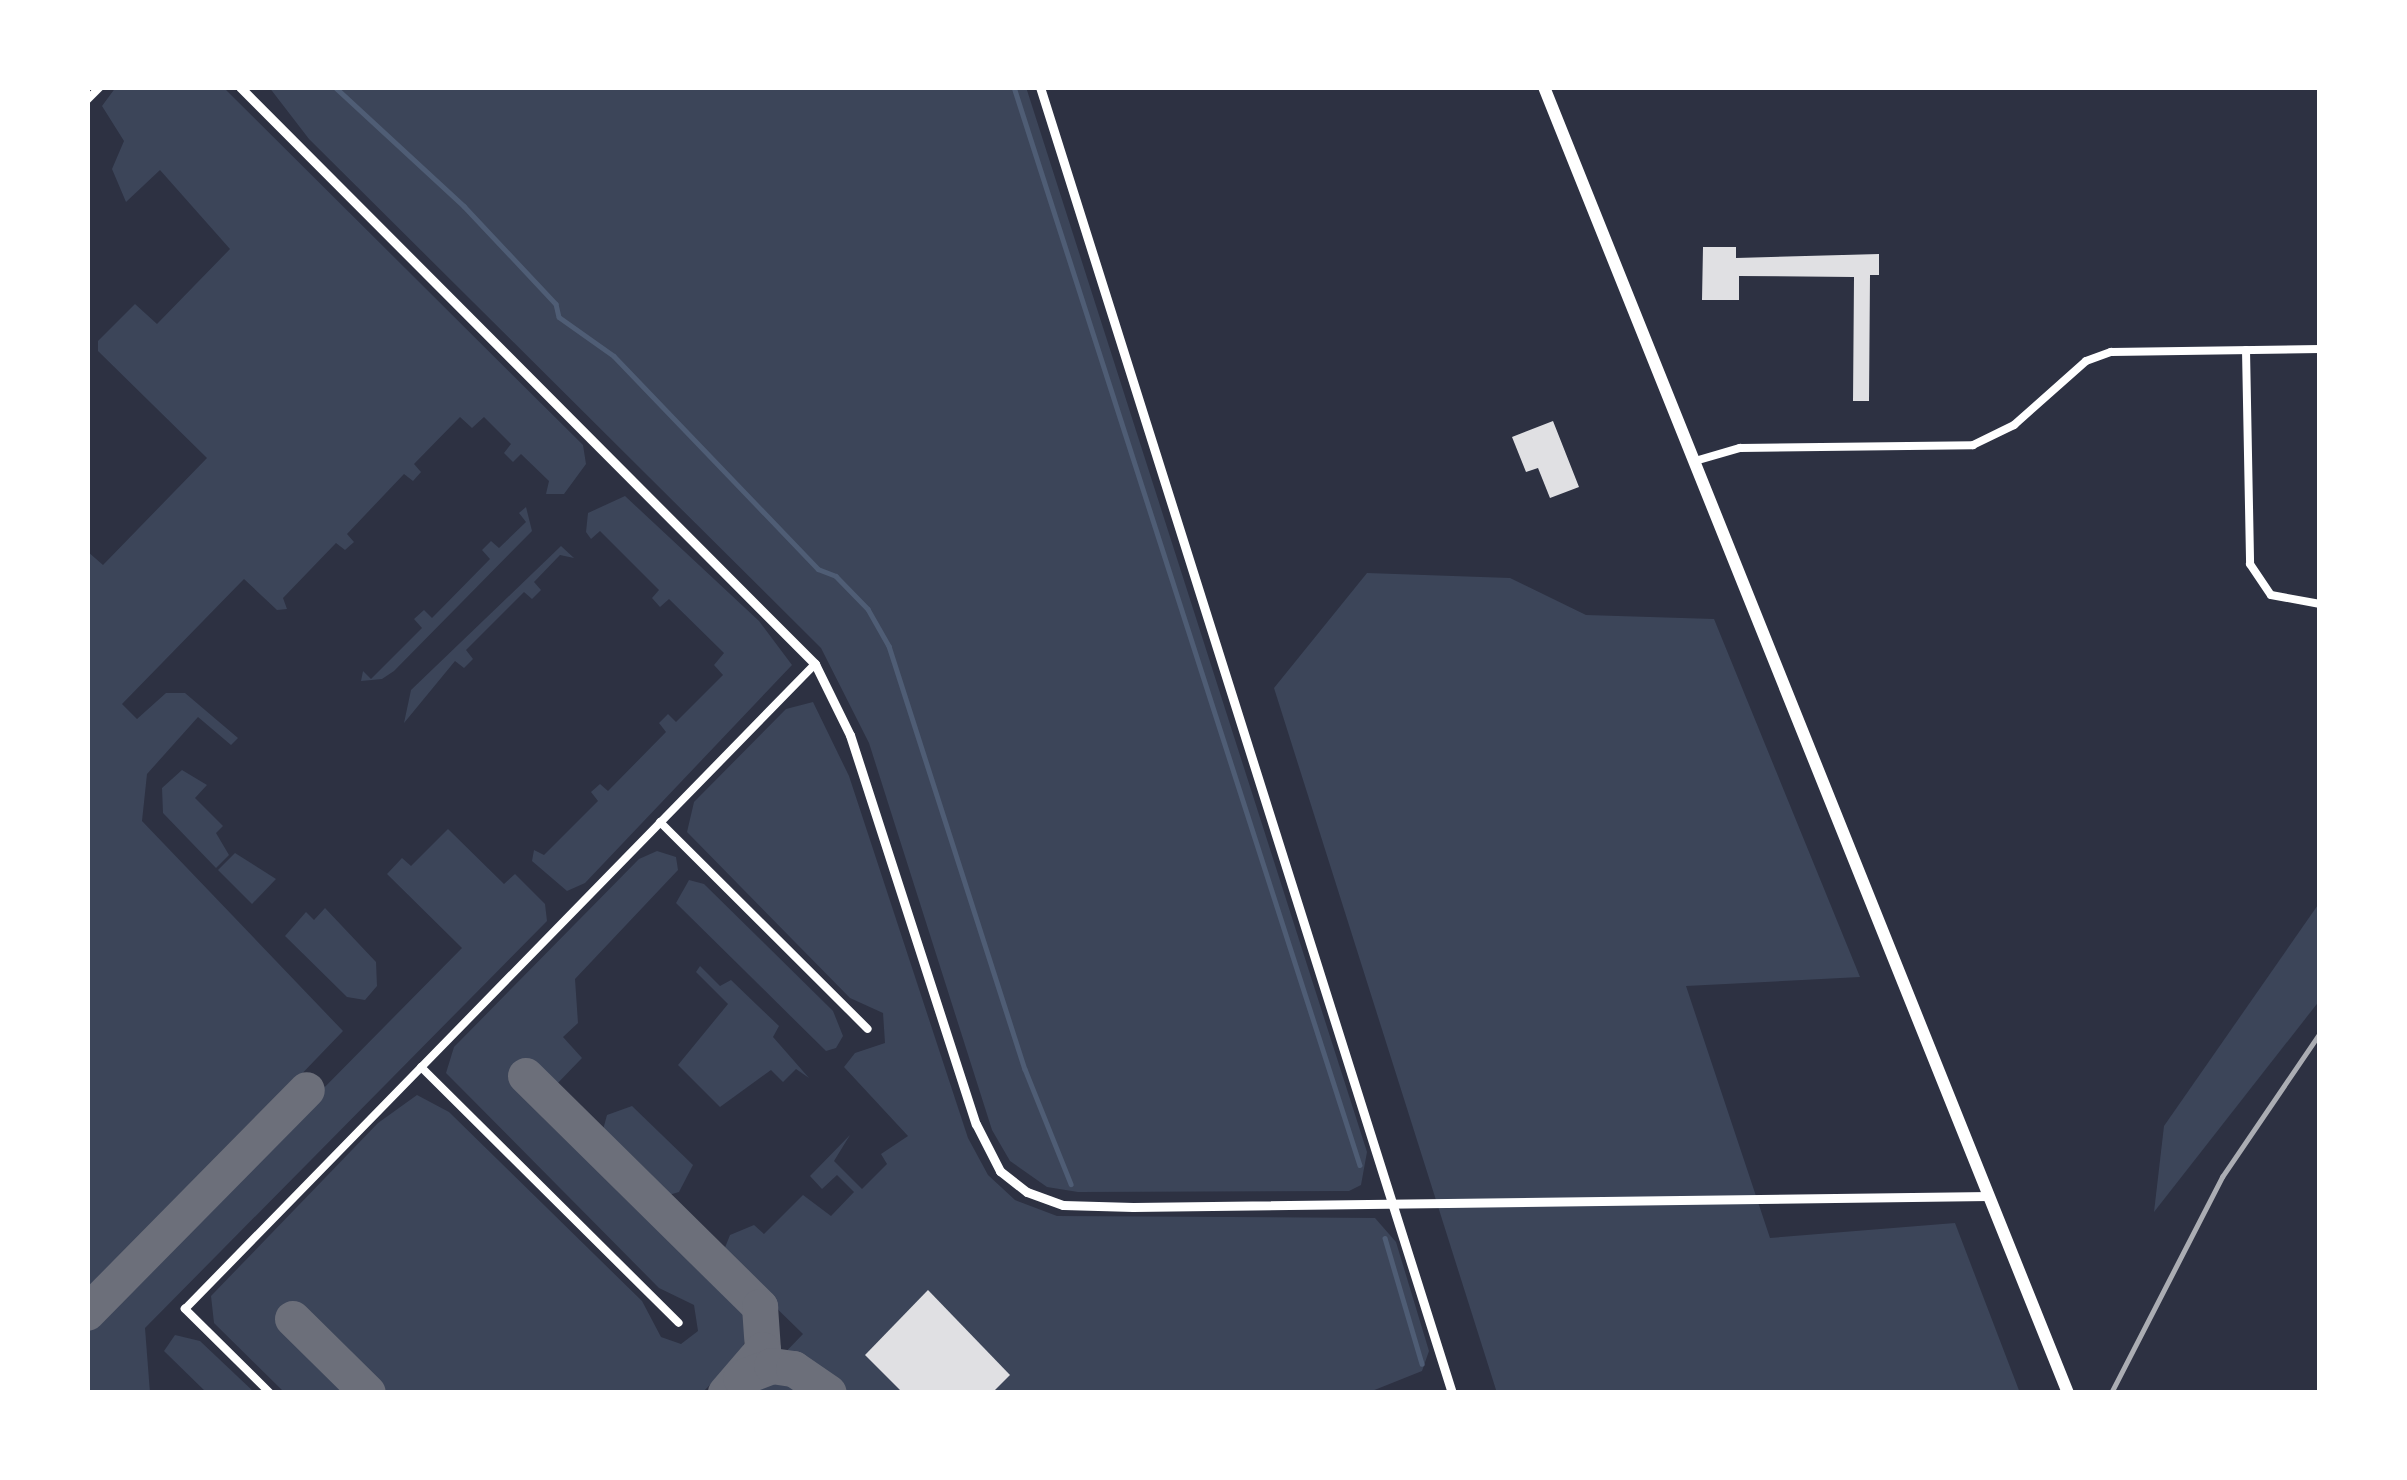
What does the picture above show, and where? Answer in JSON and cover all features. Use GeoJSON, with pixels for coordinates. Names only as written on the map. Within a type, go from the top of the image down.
{"type":"FeatureCollection","features":[{"type":"Feature","properties":{"kind":"main road"},"geometry":{"type":"LineString","coordinates":[[1544,87],[2068,1393]]}},
{"type":"Feature","properties":{"kind":"street"},"geometry":{"type":"LineString","coordinates":[[87,100],[100,87]]}},
{"type":"Feature","properties":{"kind":"street"},"geometry":{"type":"LineString","coordinates":[[240,87],[815,664],[850,734],[976,1124],[1000,1171],[1027,1192],[1063,1205],[1989,1196]]}},
{"type":"Feature","properties":{"kind":"street"},"geometry":{"type":"LineString","coordinates":[[1040,87],[1397,1204],[1452,1393]]}},
{"type":"Feature","properties":{"kind":"street"},"geometry":{"type":"LineString","coordinates":[[1694,462],[1740,448],[1973,445],[2004,432],[2101,355],[2320,349]]}},
{"type":"Feature","properties":{"kind":"street"},"geometry":{"type":"LineString","coordinates":[[2246,350],[2250,564],[2271,595],[2320,604]]}},
{"type":"Feature","properties":{"kind":"street"},"geometry":{"type":"LineString","coordinates":[[270,1393],[184,1309],[815,664]]}},
{"type":"Feature","properties":{"kind":"street"},"geometry":{"type":"LineString","coordinates":[[660,823],[868,1029]]}},
{"type":"Feature","properties":{"kind":"street"},"geometry":{"type":"LineString","coordinates":[[421,1067],[679,1323]]}},
{"type":"Feature","properties":{"kind":"shaded area"},"geometry":{"type":"Polygon","coordinates":[[[116,87],[223,87],[583,445],[586,464],[564,494],[546,494],[549,481],[521,454],[513,462],[504,453],[511,444],[484,417],[472,428],[460,417],[414,464],[421,472],[413,481],[404,474],[347,534],[354,542],[345,550],[336,543],[283,598],[287,609],[277,610],[244,579],[122,704],[137,719],[166,693],[185,693],[238,738],[231,745],[198,717],[147,774],[142,821],[343,1031],[87,1297],[87,551],[103,565],[207,458],[98,351],[98,341],[135,304],[157,324],[230,249],[160,170],[126,202],[112,169],[124,141],[102,106],[116,87]]]}},
{"type":"Feature","properties":{"kind":"shaded area"},"geometry":{"type":"Polygon","coordinates":[[[269,87],[1026,87],[1367,1152],[1361,1185],[1349,1191],[1078,1192],[1047,1187],[1010,1161],[992,1130],[869,743],[821,648],[309,139],[269,87]]]}},
{"type":"Feature","properties":{"kind":"shaded area"},"geometry":{"type":"Polygon","coordinates":[[[625,496],[759,621],[792,665],[585,883],[567,891],[532,861],[534,850],[544,855],[598,801],[591,792],[600,784],[608,791],[666,732],[659,723],[668,714],[676,722],[723,675],[714,665],[724,653],[669,599],[660,607],[652,598],[659,590],[600,531],[591,539],[586,532],[588,513],[625,496]]]}},
{"type":"Feature","properties":{"kind":"shaded area"},"geometry":{"type":"Polygon","coordinates":[[[526,507],[532,531],[394,671],[382,679],[361,681],[363,671],[371,679],[422,628],[414,619],[424,610],[432,618],[490,559],[482,550],[491,541],[499,548],[526,522],[519,513],[526,507]]]}},
{"type":"Feature","properties":{"kind":"shaded area"},"geometry":{"type":"Polygon","coordinates":[[[561,546],[574,558],[560,555],[534,582],[541,590],[532,599],[524,592],[466,650],[473,659],[464,668],[455,661],[404,723],[411,690],[561,546]]]}},
{"type":"Feature","properties":{"kind":"shaded area"},"geometry":{"type":"Polygon","coordinates":[[[1367,573],[1510,578],[1586,615],[1714,619],[1860,977],[1686,986],[1770,1238],[1955,1223],[2020,1393],[1497,1393],[1274,688],[1367,573]]]}},
{"type":"Feature","properties":{"kind":"shaded area"},"geometry":{"type":"Polygon","coordinates":[[[813,702],[849,776],[968,1138],[988,1175],[1015,1200],[1057,1216],[1375,1218],[1396,1242],[1429,1351],[1422,1371],[1367,1393],[746,1393],[803,1334],[722,1255],[730,1235],[754,1225],[764,1234],[803,1195],[831,1216],[854,1192],[837,1175],[822,1189],[810,1176],[850,1135],[834,1161],[862,1189],[887,1164],[881,1154],[908,1136],[844,1067],[855,1053],[885,1043],[883,1013],[850,998],[687,832],[694,802],[786,709],[813,702]]]}},
{"type":"Feature","properties":{"kind":"shaded area"},"geometry":{"type":"Polygon","coordinates":[[[182,770],[207,785],[195,798],[223,826],[216,833],[229,855],[216,868],[163,813],[162,788],[182,770]]]}},
{"type":"Feature","properties":{"kind":"shaded area"},"geometry":{"type":"Polygon","coordinates":[[[448,829],[504,884],[515,874],[545,904],[547,921],[145,1328],[150,1393],[87,1393],[87,1328],[462,948],[387,874],[402,858],[411,866],[448,829]]]}},
{"type":"Feature","properties":{"kind":"shaded area"},"geometry":{"type":"Polygon","coordinates":[[[657,851],[676,857],[678,870],[575,979],[578,1023],[563,1037],[582,1058],[553,1088],[532,1066],[516,1082],[722,1284],[749,1321],[742,1352],[702,1393],[383,1393],[293,1306],[278,1321],[351,1393],[285,1393],[214,1323],[211,1296],[378,1123],[417,1095],[449,1112],[642,1301],[661,1337],[681,1344],[698,1331],[694,1305],[659,1288],[446,1073],[454,1047],[639,859],[657,851]]]}},
{"type":"Feature","properties":{"kind":"shaded area"},"geometry":{"type":"Polygon","coordinates":[[[235,853],[276,879],[252,904],[218,870],[235,853]]]}},
{"type":"Feature","properties":{"kind":"shaded area"},"geometry":{"type":"Polygon","coordinates":[[[689,880],[704,884],[833,1011],[843,1036],[836,1048],[826,1051],[676,903],[689,880]]]}},
{"type":"Feature","properties":{"kind":"shaded area"},"geometry":{"type":"Polygon","coordinates":[[[2320,902],[2320,1000],[2154,1212],[2164,1126],[2320,902]]]}},
{"type":"Feature","properties":{"kind":"shaded area"},"geometry":{"type":"Polygon","coordinates":[[[325,908],[376,962],[377,986],[365,1000],[347,997],[285,936],[306,912],[314,920],[325,908]]]}},
{"type":"Feature","properties":{"kind":"shaded area"},"geometry":{"type":"Polygon","coordinates":[[[700,966],[720,986],[731,980],[779,1026],[773,1037],[809,1078],[796,1069],[783,1082],[771,1070],[720,1107],[678,1065],[728,1004],[696,972],[700,966]]]}},
{"type":"Feature","properties":{"kind":"shaded area"},"geometry":{"type":"Polygon","coordinates":[[[632,1106],[693,1165],[679,1192],[662,1197],[601,1137],[607,1115],[632,1106]]]}},
{"type":"Feature","properties":{"kind":"shaded area"},"geometry":{"type":"Polygon","coordinates":[[[175,1335],[200,1341],[255,1393],[207,1393],[164,1351],[175,1335]]]}},
{"type":"Feature","properties":{"kind":"building"},"geometry":{"type":"Polygon","coordinates":[[[1703,247],[1736,247],[1736,258],[1879,254],[1879,275],[1870,275],[1869,401],[1853,401],[1854,277],[1739,276],[1739,300],[1702,300],[1703,247]]]}},
{"type":"Feature","properties":{"kind":"building"},"geometry":{"type":"Polygon","coordinates":[[[1553,421],[1579,487],[1550,498],[1538,468],[1526,472],[1512,437],[1553,421]]]}},
{"type":"Feature","properties":{"kind":"building"},"geometry":{"type":"Polygon","coordinates":[[[928,1290],[1010,1375],[992,1393],[903,1393],[865,1355],[928,1290]]]}},
{"type":"Feature","properties":{"kind":"waterway"},"geometry":{"type":"LineString","coordinates":[[335,87],[464,206],[556,304],[559,317],[614,356],[818,569],[836,576],[868,609],[889,646],[1025,1069],[1071,1184]]}},
{"type":"Feature","properties":{"kind":"waterway"},"geometry":{"type":"LineString","coordinates":[[1014,87],[1360,1165]]}},
{"type":"Feature","properties":{"kind":"waterway"},"geometry":{"type":"LineString","coordinates":[[1385,1238],[1422,1364]]}},
{"type":"Feature","properties":{"kind":"taxiway"},"geometry":{"type":"LineString","coordinates":[[526,1076],[760,1307],[763,1350],[726,1393]]}},
{"type":"Feature","properties":{"kind":"taxiway"},"geometry":{"type":"LineString","coordinates":[[87,1313],[307,1090]]}},
{"type":"Feature","properties":{"kind":"taxiway"},"geometry":{"type":"LineString","coordinates":[[293,1319],[368,1393]]}},
{"type":"Feature","properties":{"kind":"taxiway"},"geometry":{"type":"LineString","coordinates":[[741,1378],[772,1366],[794,1369],[829,1393]]}},
{"type":"Feature","properties":{"kind":"railway"},"geometry":{"type":"LineString","coordinates":[[2111,1393],[2222,1177],[2320,1033]]}}]}
